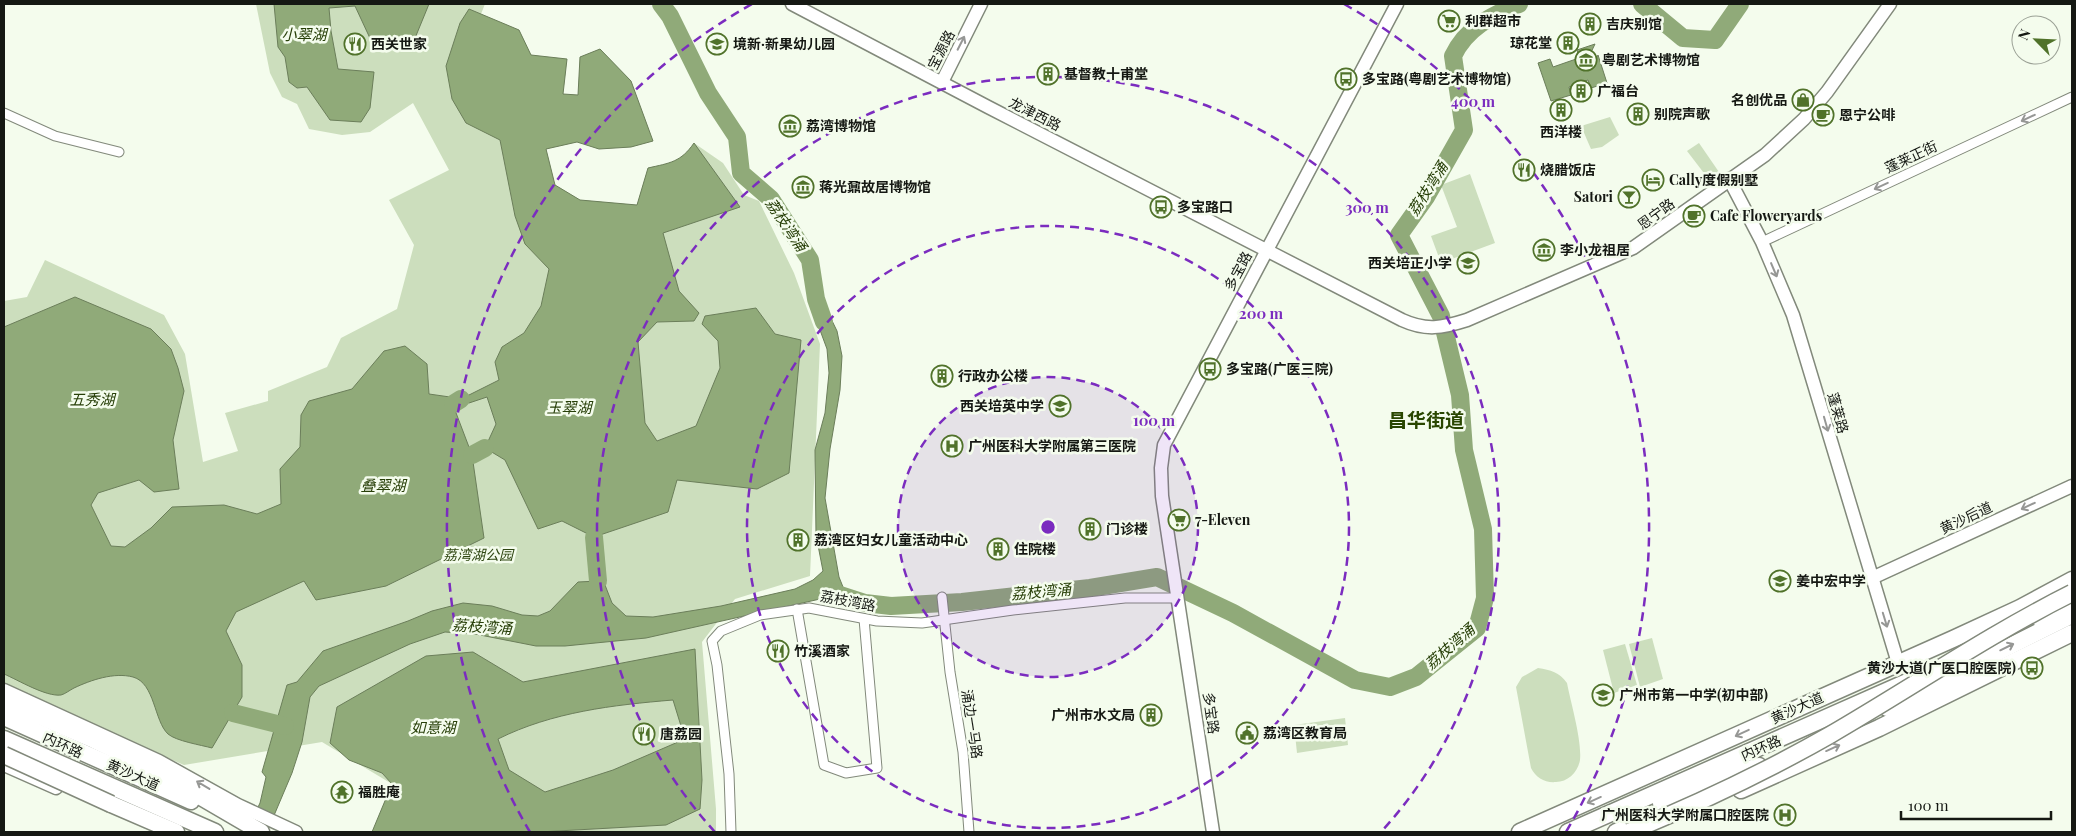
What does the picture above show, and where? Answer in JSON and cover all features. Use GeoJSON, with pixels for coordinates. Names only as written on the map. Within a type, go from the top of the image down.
{"type":"FeatureCollection","features":[{"type":"Feature","properties":{"kind":"highway","name":"黄沙大道"},"geometry":{"type":"LineString","coordinates":[[1520,832],[1953,639],[2020,608],[2072,580]]}},
{"type":"Feature","properties":{"kind":"highway","name":"内环路"},"geometry":{"type":"LineString","coordinates":[[1628,832],[1710,797],[1779,763],[1852,722],[1974,648],[2072,593]]}},
{"type":"Feature","properties":{"kind":"highway","name":"内环路"},"geometry":{"type":"LineString","coordinates":[[1568,832],[1602,828],[1686,780],[2062,616],[2072,602]]}},
{"type":"Feature","properties":{"kind":"highway"},"geometry":{"type":"LineString","coordinates":[[1602,828],[1759,766],[1885,709],[2062,616]]}},
{"type":"Feature","properties":{"kind":"highway"},"geometry":{"type":"LineString","coordinates":[[1645,832],[1878,728],[2072,633]]}},
{"type":"Feature","properties":{"kind":"highway"},"geometry":{"type":"LineString","coordinates":[[1686,780],[1770,734],[1879,681],[1953,639]]}},
{"type":"Feature","properties":{"kind":"highway"},"geometry":{"type":"LineString","coordinates":[[1885,709],[1957,690]]}},
{"type":"Feature","properties":{"kind":"highway"},"geometry":{"type":"LineString","coordinates":[[4,701],[148,766],[259,826]]}},
{"type":"Feature","properties":{"kind":"highway","name":"内环路"},"geometry":{"type":"LineString","coordinates":[[4,718],[259,826]]}},
{"type":"Feature","properties":{"kind":"highway","name":"黄沙大道"},"geometry":{"type":"LineString","coordinates":[[4,739],[210,832]]}},
{"type":"Feature","properties":{"kind":"highway","name":"内环路"},"geometry":{"type":"LineString","coordinates":[[4,739],[215,832]]}},
{"type":"Feature","properties":{"kind":"highway"},"geometry":{"type":"LineString","coordinates":[[4,755],[176,832]]}},
{"type":"Feature","properties":{"kind":"street","name":"龙津西路"},"geometry":{"type":"LineString","coordinates":[[792,4],[1266,249]]}},
{"type":"Feature","properties":{"kind":"street","name":"宝源路"},"geometry":{"type":"LineString","coordinates":[[942,82],[981,4]]}},
{"type":"Feature","properties":{"kind":"street","name":"多宝路"},"geometry":{"type":"LineString","coordinates":[[1213,832],[1161,482],[1161,456],[1164,444],[1396,4]]}},
{"type":"Feature","properties":{"kind":"street","name":"恩宁路"},"geometry":{"type":"LineString","coordinates":[[1266,249],[1420,327],[1443,327],[1498,308],[1633,248],[1765,155],[1804,119],[1827,92],[1890,4]]}},
{"type":"Feature","properties":{"kind":"street","name":"蓬莱正街"},"geometry":{"type":"LineString","coordinates":[[1762,242],[2072,97]]}},
{"type":"Feature","properties":{"kind":"street"},"geometry":{"type":"LineString","coordinates":[[4,113],[55,136],[119,152]]}},
{"type":"Feature","properties":{"kind":"street","name":"蓬莱路"},"geometry":{"type":"LineString","coordinates":[[1729,180],[1762,242],[1793,315],[1898,663]]}},
{"type":"Feature","properties":{"kind":"street","name":"黄沙后道"},"geometry":{"type":"LineString","coordinates":[[1872,578],[2072,486]]}},
{"type":"Feature","properties":{"kind":"street","name":"涌边一马路"},"geometry":{"type":"LineString","coordinates":[[942,597],[950,672],[963,752],[969,832]]}},
{"type":"Feature","properties":{"kind":"street","name":"荔枝湾路"},"geometry":{"type":"LineString","coordinates":[[731,832],[729,774],[717,665],[712,641],[721,631],[760,615],[797,609],[818,609],[864,619],[904,623],[944,621],[1013,610],[1125,598],[1178,598]]}},
{"type":"Feature","properties":{"kind":"street"},"geometry":{"type":"LineString","coordinates":[[797,609],[824,765],[846,773],[877,768],[864,619]]}},
{"type":"Feature","properties":{"kind":"street"},"geometry":{"type":"LineString","coordinates":[[4,690],[159,761],[259,826],[296,832]]}},
{"type":"Feature","properties":{"kind":"street"},"geometry":{"type":"LineString","coordinates":[[4,765],[156,832]]}},
{"type":"Feature","properties":{"kind":"street"},"geometry":{"type":"LineString","coordinates":[[66,792],[75,772]]}},
{"type":"Feature","properties":{"kind":"green space","name":"荔湾湖公园"},"geometry":{"type":"Polygon","coordinates":[[[256,4],[485,4],[481,14],[519,30],[531,55],[567,59],[563,94],[578,95],[580,57],[600,49],[631,81],[653,141],[631,147],[599,149],[577,142],[546,149],[555,185],[580,200],[637,205],[648,168],[674,161],[689,150],[694,143],[723,163],[744,195],[759,201],[794,273],[820,344],[810,576],[735,599],[702,642],[716,809],[716,832],[372,832],[392,784],[322,742],[184,765],[4,687],[4,301],[27,297],[45,260],[164,315],[185,354],[203,462],[238,451],[225,413],[268,401],[268,391],[327,367],[341,338],[397,309],[414,245],[389,200],[449,170],[413,103],[370,132],[342,135],[309,129],[297,104],[282,97],[270,73],[256,4]]]}},
{"type":"Feature","properties":{"kind":"green space"},"geometry":{"type":"Polygon","coordinates":[[[1610,117],[1619,135],[1602,147],[1591,149],[1581,126],[1610,117]]]}},
{"type":"Feature","properties":{"kind":"green space"},"geometry":{"type":"Polygon","coordinates":[[[1699,143],[1721,175],[1710,181],[1687,151],[1699,143]]]}},
{"type":"Feature","properties":{"kind":"green space"},"geometry":{"type":"Polygon","coordinates":[[[1470,174],[1495,243],[1441,263],[1431,236],[1457,227],[1441,185],[1470,174]]]}},
{"type":"Feature","properties":{"kind":"green space"},"geometry":{"type":"Polygon","coordinates":[[[1652,638],[1663,679],[1640,687],[1629,644],[1652,638]]]}},
{"type":"Feature","properties":{"kind":"green space"},"geometry":{"type":"Polygon","coordinates":[[[1625,644],[1637,685],[1614,693],[1603,650],[1625,644]]]}},
{"type":"Feature","properties":{"kind":"green space"},"geometry":{"type":"Polygon","coordinates":[[[1538,668],[1554,672],[1567,683],[1576,722],[1580,752],[1579,764],[1572,776],[1560,782],[1548,782],[1541,779],[1535,775],[1531,768],[1516,687],[1522,677],[1538,668]]]}},
{"type":"Feature","properties":{"kind":"green space"},"geometry":{"type":"Polygon","coordinates":[[[1345,718],[1348,745],[1297,753],[1294,725],[1345,718]]]}},
{"type":"Feature","properties":{"kind":"water","name":"小翠湖"},"geometry":{"type":"Polygon","coordinates":[[[274,4],[429,4],[413,43],[375,49],[355,6],[329,8],[338,69],[374,72],[370,108],[361,122],[330,120],[307,87],[297,88],[289,82],[285,57],[278,47],[274,4]]]}},
{"type":"Feature","properties":{"kind":"water","name":"玉翠湖"},"geometry":{"type":"Polygon","coordinates":[[[469,9],[519,30],[531,55],[567,59],[563,94],[578,95],[580,57],[600,49],[631,81],[653,141],[631,147],[599,149],[577,142],[546,149],[555,185],[580,200],[637,205],[648,168],[663,165],[680,158],[694,143],[740,207],[663,233],[679,291],[699,313],[694,321],[657,322],[638,342],[645,423],[657,441],[696,426],[720,368],[718,341],[702,324],[705,316],[756,308],[775,334],[801,340],[789,473],[757,489],[677,480],[668,512],[594,537],[562,521],[538,529],[505,460],[485,448],[496,424],[487,397],[469,403],[461,399],[499,380],[495,362],[502,347],[524,333],[541,306],[549,269],[525,244],[515,216],[500,140],[466,123],[452,99],[446,66],[460,23],[469,9]]]}},
{"type":"Feature","properties":{"kind":"water"},"geometry":{"type":"Polygon","coordinates":[[[1595,44],[1585,65],[1591,68],[1598,55],[1607,83],[1591,88],[1588,80],[1569,87],[1571,95],[1551,101],[1538,63],[1550,59],[1553,67],[1579,58],[1577,50],[1595,44]]]}},
{"type":"Feature","properties":{"kind":"water"},"geometry":{"type":"Polygon","coordinates":[[[820,296],[837,331],[842,356],[840,390],[830,449],[825,498],[839,577],[843,587],[835,600],[829,597],[646,638],[565,646],[536,646],[475,634],[445,632],[410,644],[319,686],[310,697],[302,742],[292,773],[267,832],[246,832],[260,803],[266,777],[262,772],[287,685],[297,682],[323,651],[432,611],[463,603],[492,606],[522,615],[538,616],[550,611],[578,582],[598,581],[605,585],[612,603],[626,616],[653,617],[721,606],[795,589],[813,580],[823,571],[816,535],[815,450],[825,413],[829,373],[827,349],[810,303],[820,296]]]}},
{"type":"Feature","properties":{"kind":"water","name":"五秀湖"},"geometry":{"type":"Polygon","coordinates":[[[75,297],[151,329],[171,349],[184,391],[173,440],[179,489],[154,492],[139,480],[98,493],[91,505],[111,546],[125,547],[151,528],[172,507],[224,505],[257,514],[281,504],[280,469],[300,447],[301,415],[309,401],[352,389],[384,351],[405,346],[427,364],[429,394],[450,397],[472,455],[484,538],[386,586],[316,600],[304,581],[236,612],[226,631],[242,665],[242,697],[212,748],[183,741],[168,734],[163,728],[146,687],[133,677],[110,676],[81,685],[61,695],[55,695],[40,691],[4,674],[4,327],[75,297]]]}},
{"type":"Feature","properties":{"kind":"water","name":"如意湖"},"geometry":{"type":"Polygon","coordinates":[[[695,649],[702,780],[700,809],[666,825],[539,832],[372,832],[392,784],[382,773],[349,760],[330,743],[337,707],[426,656],[473,652],[523,682],[695,649]],[[673,700],[583,711],[540,722],[498,739],[509,770],[545,792],[613,770],[685,739],[673,700]]]}},
{"type":"Feature","properties":{"kind":"waterway","name":"荔枝湾涌"},"geometry":{"type":"LineString","coordinates":[[661,4],[670,16],[708,93],[737,137],[741,173],[771,199],[810,260],[816,299],[824,322]]}},
{"type":"Feature","properties":{"kind":"waterway","name":"荔枝湾涌"},"geometry":{"type":"LineString","coordinates":[[828,591],[865,603],[891,606],[962,602],[1090,588],[1157,577],[1233,613],[1355,680],[1390,687],[1416,677],[1477,628],[1485,598],[1483,529],[1464,450],[1460,395],[1441,316],[1399,235],[1426,197],[1464,130],[1453,56],[1458,46],[1480,24],[1519,4]]}},
{"type":"Feature","properties":{"kind":"waterway","name":"荔枝湾涌"},"geometry":{"type":"LineString","coordinates":[[1642,4],[1683,38],[1715,40],[1740,4]]}},
{"type":"Feature","properties":{"kind":"waterway"},"geometry":{"type":"LineString","coordinates":[[453,404],[461,399]]}},
{"type":"Feature","properties":{"kind":"waterway"},"geometry":{"type":"LineString","coordinates":[[472,455],[485,448]]}},
{"type":"Feature","properties":{"kind":"waterway"},"geometry":{"type":"LineString","coordinates":[[594,537],[598,581]]}},
{"type":"Feature","properties":{"kind":"waterway"},"geometry":{"type":"LineString","coordinates":[[233,713],[285,726]]}},
{"type":"Feature","properties":{"kind":"place","name":"利群超市"},"geometry":{"type":"Point","coordinates":[1449,21]}},
{"type":"Feature","properties":{"kind":"place","name":"吉庆别馆"},"geometry":{"type":"Point","coordinates":[1590,24]}},
{"type":"Feature","properties":{"kind":"place","name":"琼花堂"},"geometry":{"type":"Point","coordinates":[1568,43]}},
{"type":"Feature","properties":{"kind":"place","name":"西关世家"},"geometry":{"type":"Point","coordinates":[355,44]}},
{"type":"Feature","properties":{"kind":"place","name":"境新·新果幼儿园"},"geometry":{"type":"Point","coordinates":[717,44]}},
{"type":"Feature","properties":{"kind":"place","name":"粤剧艺术博物馆"},"geometry":{"type":"Point","coordinates":[1586,60]}},
{"type":"Feature","properties":{"kind":"place","name":"基督教十甫堂"},"geometry":{"type":"Point","coordinates":[1048,74]}},
{"type":"Feature","properties":{"kind":"place","name":"多宝路(粤剧艺术博物馆)"},"geometry":{"type":"Point","coordinates":[1346,79]}},
{"type":"Feature","properties":{"kind":"place","name":"广福台"},"geometry":{"type":"Point","coordinates":[1581,91]}},
{"type":"Feature","properties":{"kind":"place","name":"名创优品"},"geometry":{"type":"Point","coordinates":[1803,100]}},
{"type":"Feature","properties":{"kind":"place","name":"西洋楼"},"geometry":{"type":"Point","coordinates":[1561,110]}},
{"type":"Feature","properties":{"kind":"place","name":"别院声歌"},"geometry":{"type":"Point","coordinates":[1638,114]}},
{"type":"Feature","properties":{"kind":"place","name":"恩宁公啡"},"geometry":{"type":"Point","coordinates":[1823,115]}},
{"type":"Feature","properties":{"kind":"place","name":"荔湾博物馆"},"geometry":{"type":"Point","coordinates":[790,126]}},
{"type":"Feature","properties":{"kind":"place","name":"烧腊饭店"},"geometry":{"type":"Point","coordinates":[1524,170]}},
{"type":"Feature","properties":{"kind":"place","name":"Cally度假别墅"},"geometry":{"type":"Point","coordinates":[1653,180]}},
{"type":"Feature","properties":{"kind":"place","name":"蒋光鼐故居博物馆"},"geometry":{"type":"Point","coordinates":[803,187]}},
{"type":"Feature","properties":{"kind":"place","name":"Satori"},"geometry":{"type":"Point","coordinates":[1629,197]}},
{"type":"Feature","properties":{"kind":"place","name":"多宝路口"},"geometry":{"type":"Point","coordinates":[1161,207]}},
{"type":"Feature","properties":{"kind":"place","name":"Cafe Floweryards"},"geometry":{"type":"Point","coordinates":[1694,216]}},
{"type":"Feature","properties":{"kind":"place","name":"李小龙祖居"},"geometry":{"type":"Point","coordinates":[1544,250]}},
{"type":"Feature","properties":{"kind":"place","name":"西关培正小学"},"geometry":{"type":"Point","coordinates":[1468,263]}},
{"type":"Feature","properties":{"kind":"place","name":"多宝路(广医三院)"},"geometry":{"type":"Point","coordinates":[1210,369]}},
{"type":"Feature","properties":{"kind":"place","name":"行政办公楼"},"geometry":{"type":"Point","coordinates":[942,376]}},
{"type":"Feature","properties":{"kind":"place","name":"西关培英中学"},"geometry":{"type":"Point","coordinates":[1060,406]}},
{"type":"Feature","properties":{"kind":"place","name":"广州医科大学附属第三医院"},"geometry":{"type":"Point","coordinates":[952,446]}},
{"type":"Feature","properties":{"kind":"place","name":"7-Eleven"},"geometry":{"type":"Point","coordinates":[1179,520]}},
{"type":"Feature","properties":{"kind":"place","name":"门诊楼"},"geometry":{"type":"Point","coordinates":[1090,529]}},
{"type":"Feature","properties":{"kind":"place","name":"荔湾区妇女儿童活动中心"},"geometry":{"type":"Point","coordinates":[798,540]}},
{"type":"Feature","properties":{"kind":"place","name":"住院楼"},"geometry":{"type":"Point","coordinates":[998,549]}},
{"type":"Feature","properties":{"kind":"place","name":"姜中宏中学"},"geometry":{"type":"Point","coordinates":[1780,581]}},
{"type":"Feature","properties":{"kind":"place","name":"竹溪酒家"},"geometry":{"type":"Point","coordinates":[778,651]}},
{"type":"Feature","properties":{"kind":"place","name":"黄沙大道(广医口腔医院)"},"geometry":{"type":"Point","coordinates":[2032,668]}},
{"type":"Feature","properties":{"kind":"place","name":"广州市第一中学(初中部)"},"geometry":{"type":"Point","coordinates":[1603,695]}},
{"type":"Feature","properties":{"kind":"place","name":"广州市水文局"},"geometry":{"type":"Point","coordinates":[1151,715]}},
{"type":"Feature","properties":{"kind":"place","name":"荔湾区教育局"},"geometry":{"type":"Point","coordinates":[1247,733]}},
{"type":"Feature","properties":{"kind":"place","name":"唐荔园"},"geometry":{"type":"Point","coordinates":[644,734]}},
{"type":"Feature","properties":{"kind":"place","name":"福胜庵"},"geometry":{"type":"Point","coordinates":[342,792]}},
{"type":"Feature","properties":{"kind":"place","name":"广州医科大学附属口腔医院"},"geometry":{"type":"Point","coordinates":[1785,815]}},
{"type":"Feature","properties":{"kind":"district","name":"昌华街道"},"geometry":{"type":"Point","coordinates":[1426,420]}},
{"type":"Feature","properties":{"kind":"water label","name":"叠翠湖"},"geometry":{"type":"Point","coordinates":[383,486]}}]}
